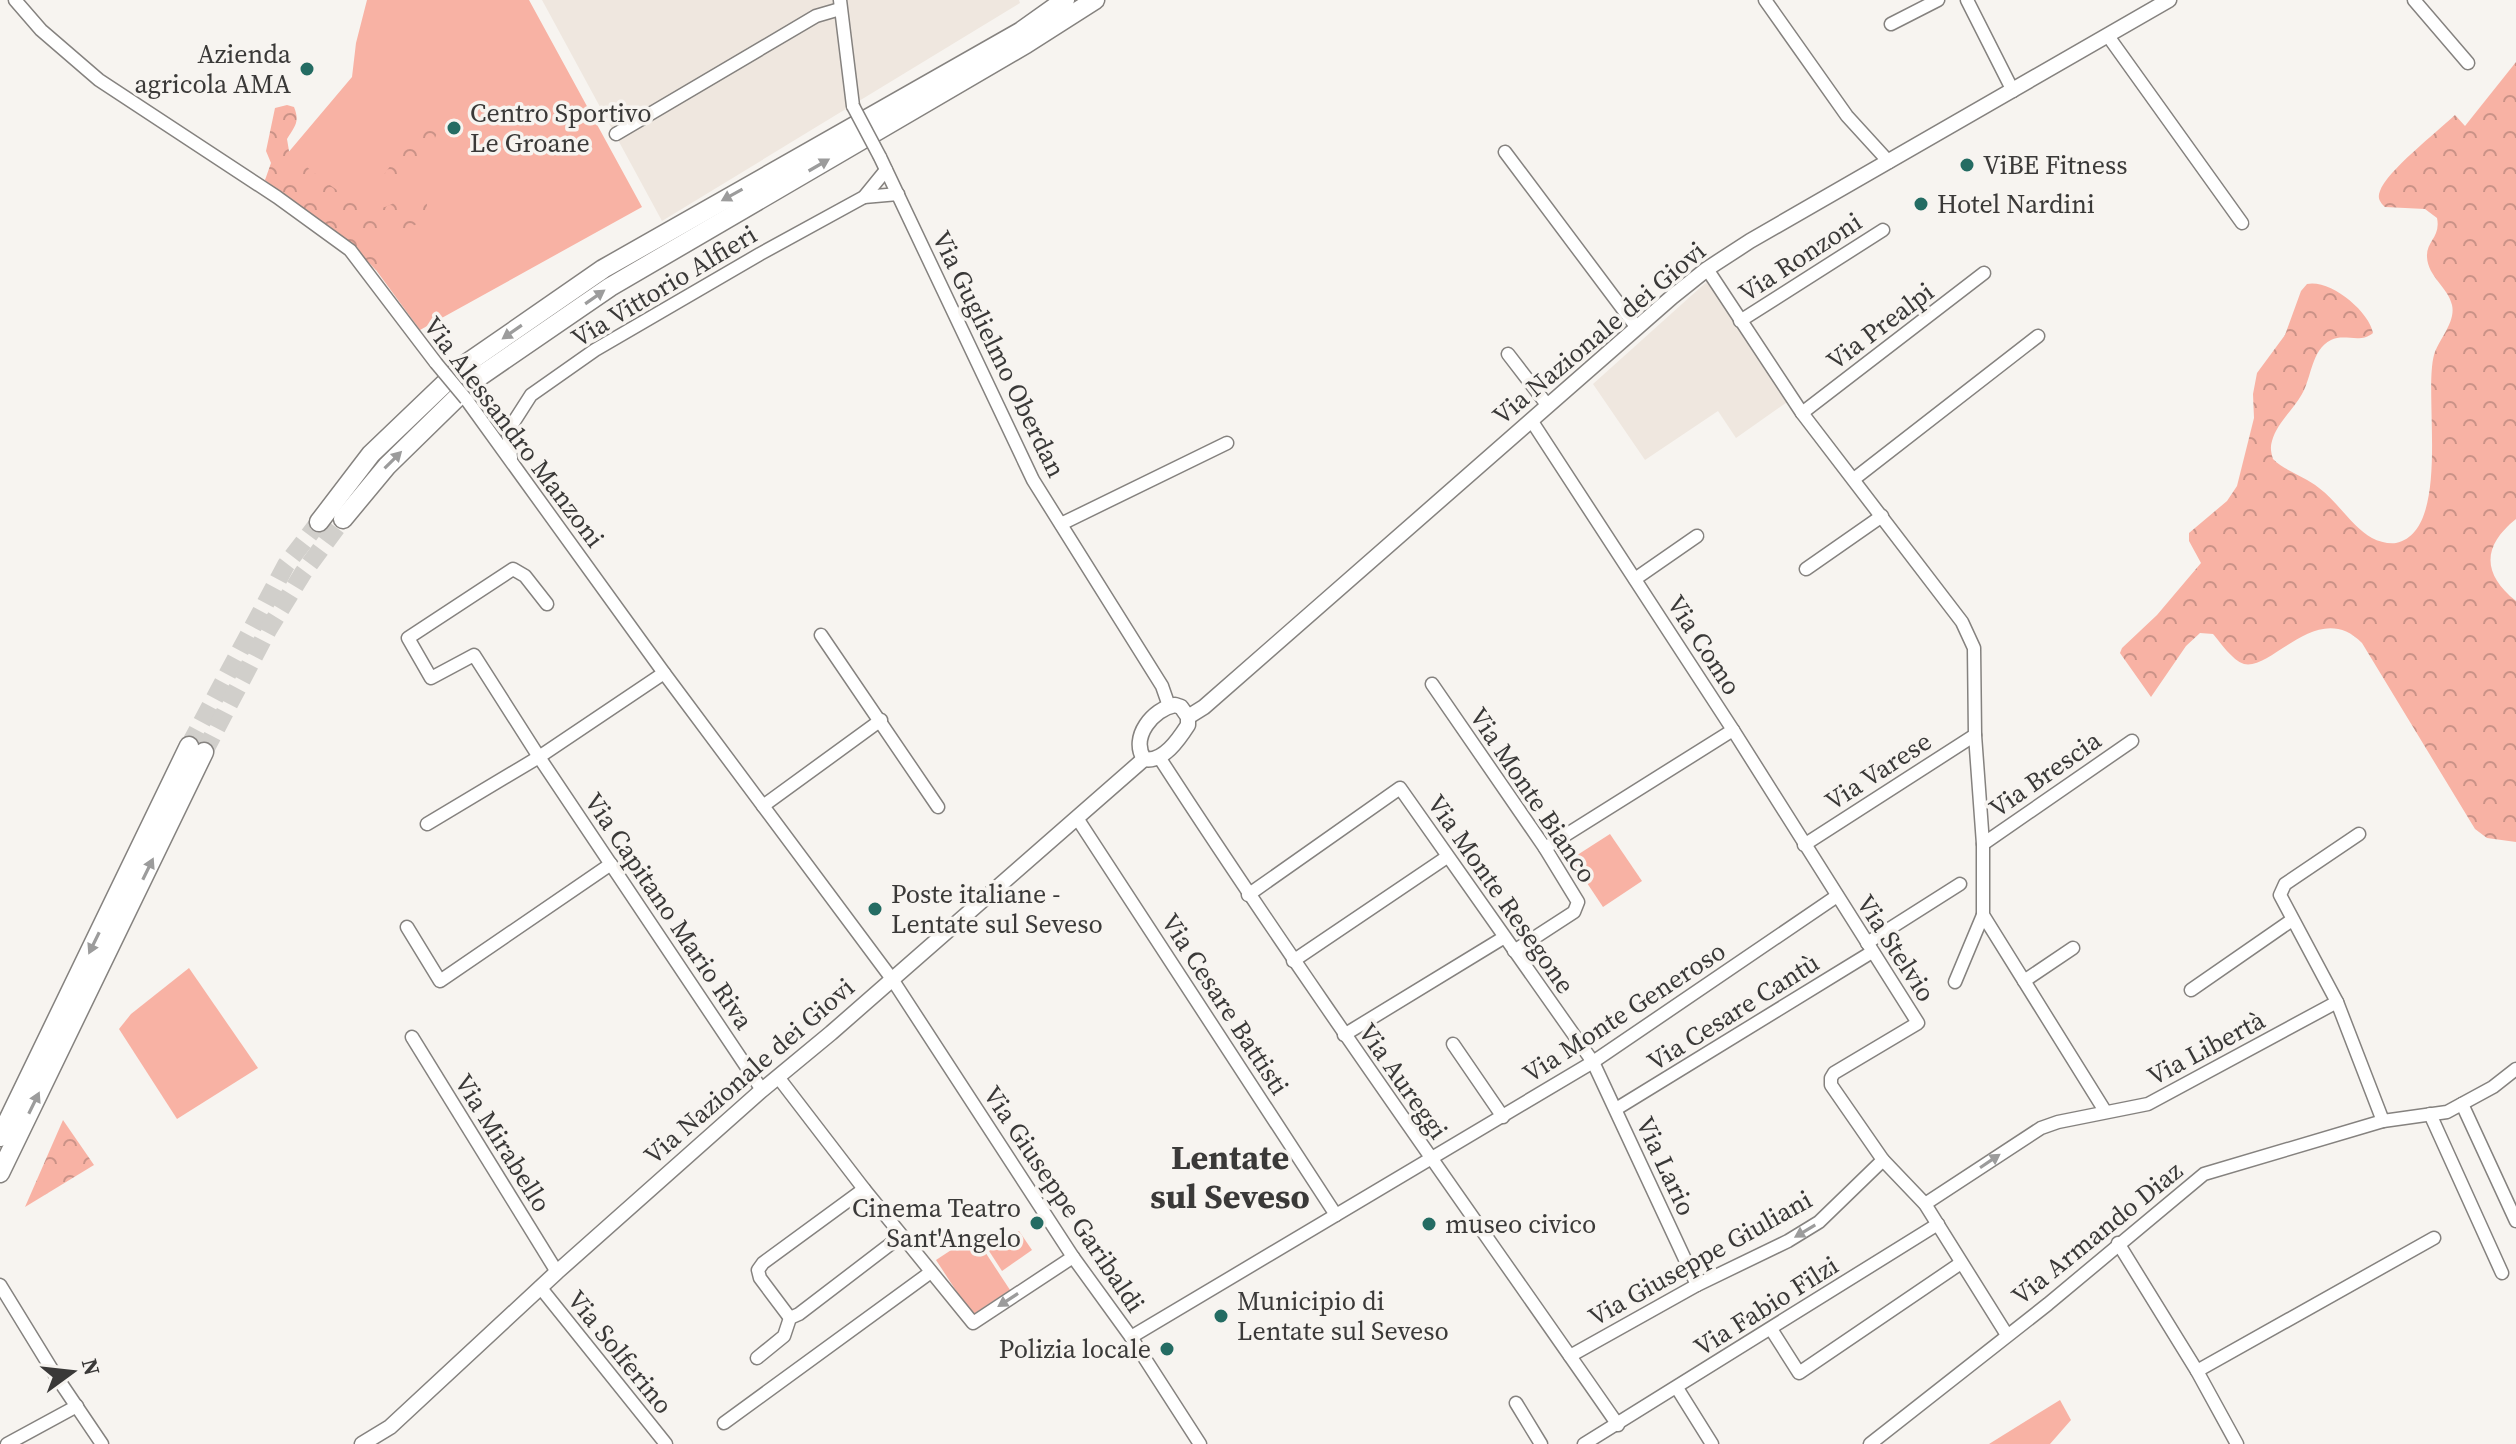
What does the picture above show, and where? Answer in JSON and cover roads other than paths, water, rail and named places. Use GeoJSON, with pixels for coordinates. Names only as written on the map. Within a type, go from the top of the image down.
{"type":"FeatureCollection","features":[{"type":"Feature","properties":{"kind":"highway"},"geometry":{"type":"LineString","coordinates":[[319,522],[371,454],[463,366],[603,269],[1020,32],[1065,0]]}},
{"type":"Feature","properties":{"kind":"highway"},"geometry":{"type":"LineString","coordinates":[[343,519],[387,466],[476,379],[598,295],[1026,44],[1095,0]]}},
{"type":"Feature","properties":{"kind":"highway"},"geometry":{"type":"LineString","coordinates":[[0,1137],[196,749],[0,1173]]}},
{"type":"Feature","properties":{"kind":"main road","name":"Via Nazionale dei Giovi"},"geometry":{"type":"LineString","coordinates":[[362,1444],[390,1427],[540,1287],[762,1090],[1077,818],[1183,733],[1188,717],[1204,707],[1707,269],[2169,0]]}},
{"type":"Feature","properties":{"kind":"main road"},"geometry":{"type":"LineString","coordinates":[[1152,758],[1140,748],[1145,726],[1152,717],[1169,706],[1181,707],[1188,717]]}},
{"type":"Feature","properties":{"kind":"main road","name":"Via Nazionale dei Giovi"},"geometry":{"type":"LineString","coordinates":[[383,1444],[390,1427]]}},
{"type":"Feature","properties":{"kind":"street","name":"Via Alessandro Manzoni"},"geometry":{"type":"LineString","coordinates":[[15,0],[41,30],[99,80],[277,197],[350,250],[466,399],[664,673],[892,979]]}},
{"type":"Feature","properties":{"kind":"street"},"geometry":{"type":"LineString","coordinates":[[1765,0],[1847,116],[1889,162]]}},
{"type":"Feature","properties":{"kind":"street"},"geometry":{"type":"LineString","coordinates":[[1891,24],[1938,0]]}},
{"type":"Feature","properties":{"kind":"street"},"geometry":{"type":"LineString","coordinates":[[1967,0],[2013,91]]}},
{"type":"Feature","properties":{"kind":"street"},"geometry":{"type":"LineString","coordinates":[[2414,0],[2468,63]]}},
{"type":"Feature","properties":{"kind":"street"},"geometry":{"type":"LineString","coordinates":[[616,134],[840,4]]}},
{"type":"Feature","properties":{"kind":"street","name":"Via Guglielmo Oberdan"},"geometry":{"type":"LineString","coordinates":[[840,4],[853,106],[1033,480],[1162,686],[1169,706]]}},
{"type":"Feature","properties":{"kind":"street"},"geometry":{"type":"LineString","coordinates":[[2108,36],[2242,223]]}},
{"type":"Feature","properties":{"kind":"street"},"geometry":{"type":"LineString","coordinates":[[1505,152],[1637,328]]}},
{"type":"Feature","properties":{"kind":"street","name":"Via Vittorio Alfieri"},"geometry":{"type":"LineString","coordinates":[[515,468],[509,451],[508,431],[531,395],[595,350],[864,197],[886,170]]}},
{"type":"Feature","properties":{"kind":"street"},"geometry":{"type":"LineString","coordinates":[[864,197],[898,194]]}},
{"type":"Feature","properties":{"kind":"street","name":"Via Ronzoni"},"geometry":{"type":"LineString","coordinates":[[1740,321],[1883,230]]}},
{"type":"Feature","properties":{"kind":"street"},"geometry":{"type":"LineString","coordinates":[[1707,269],[1802,413],[1962,622],[1974,648],[1983,915],[1955,982]]}},
{"type":"Feature","properties":{"kind":"street","name":"Via Prealpi"},"geometry":{"type":"LineString","coordinates":[[1802,413],[1984,273]]}},
{"type":"Feature","properties":{"kind":"street"},"geometry":{"type":"LineString","coordinates":[[1854,479],[2038,336]]}},
{"type":"Feature","properties":{"kind":"street"},"geometry":{"type":"LineString","coordinates":[[1508,354],[1548,406]]}},
{"type":"Feature","properties":{"kind":"street","name":"Via Como"},"geometry":{"type":"LineString","coordinates":[[1531,420],[1837,896]]}},
{"type":"Feature","properties":{"kind":"street"},"geometry":{"type":"LineString","coordinates":[[1061,524],[1227,443]]}},
{"type":"Feature","properties":{"kind":"street"},"geometry":{"type":"LineString","coordinates":[[1806,569],[1882,516]]}},
{"type":"Feature","properties":{"kind":"street"},"geometry":{"type":"LineString","coordinates":[[1635,579],[1697,536]]}},
{"type":"Feature","properties":{"kind":"street","name":"Via Capitano Mario Riva"},"geometry":{"type":"LineString","coordinates":[[547,604],[525,576],[513,569],[408,638],[431,678],[474,655],[762,1090]]}},
{"type":"Feature","properties":{"kind":"street"},"geometry":{"type":"LineString","coordinates":[[821,635],[938,807]]}},
{"type":"Feature","properties":{"kind":"street"},"geometry":{"type":"LineString","coordinates":[[427,824],[539,757],[664,673]]}},
{"type":"Feature","properties":{"kind":"street","name":"Via Monte Bianco"},"geometry":{"type":"LineString","coordinates":[[1432,684],[1545,848],[1578,902],[1574,912],[1514,951]]}},
{"type":"Feature","properties":{"kind":"street"},"geometry":{"type":"LineString","coordinates":[[763,806],[881,720]]}},
{"type":"Feature","properties":{"kind":"street"},"geometry":{"type":"LineString","coordinates":[[1545,848],[1733,730]]}},
{"type":"Feature","properties":{"kind":"street","name":"Via Varese"},"geometry":{"type":"LineString","coordinates":[[1804,845],[1975,735]]}},
{"type":"Feature","properties":{"kind":"street","name":"Via Brescia"},"geometry":{"type":"LineString","coordinates":[[1983,844],[2132,741]]}},
{"type":"Feature","properties":{"kind":"street","name":"Via Aureggi"},"geometry":{"type":"LineString","coordinates":[[1152,758],[1618,1425]]}},
{"type":"Feature","properties":{"kind":"street","name":"Via Monte Resegone"},"geometry":{"type":"LineString","coordinates":[[1248,895],[1400,788],[1593,1062],[1616,1109]]}},
{"type":"Feature","properties":{"kind":"street","name":"Via Cesare Battisti"},"geometry":{"type":"LineString","coordinates":[[1077,818],[1336,1215]]}},
{"type":"Feature","properties":{"kind":"street"},"geometry":{"type":"LineString","coordinates":[[2359,834],[2285,884],[2280,895],[2337,1002],[2383,1121]]}},
{"type":"Feature","properties":{"kind":"street"},"geometry":{"type":"LineString","coordinates":[[1293,961],[1447,857]]}},
{"type":"Feature","properties":{"kind":"street"},"geometry":{"type":"LineString","coordinates":[[407,927],[440,981],[611,864]]}},
{"type":"Feature","properties":{"kind":"street","name":"Via Cesare Cantù"},"geometry":{"type":"LineString","coordinates":[[1616,1109],[1870,948],[1960,884]]}},
{"type":"Feature","properties":{"kind":"street","name":"Via Monte Generoso"},"geometry":{"type":"LineString","coordinates":[[1131,1337],[1593,1062],[1837,896]]}},
{"type":"Feature","properties":{"kind":"street","name":"Via Stelvio"},"geometry":{"type":"LineString","coordinates":[[1837,896],[1918,1023],[1834,1073],[1831,1078],[1833,1091],[1883,1160]]}},
{"type":"Feature","properties":{"kind":"street"},"geometry":{"type":"LineString","coordinates":[[1983,915],[2105,1111]]}},
{"type":"Feature","properties":{"kind":"street"},"geometry":{"type":"LineString","coordinates":[[2191,990],[2292,920]]}},
{"type":"Feature","properties":{"kind":"street"},"geometry":{"type":"LineString","coordinates":[[1344,1035],[1503,938]]}},
{"type":"Feature","properties":{"kind":"street"},"geometry":{"type":"LineString","coordinates":[[2024,981],[2073,948]]}},
{"type":"Feature","properties":{"kind":"street","name":"Via Giuseppe Garibaldi"},"geometry":{"type":"LineString","coordinates":[[892,979],[1073,1257],[1131,1337],[1200,1444]]}},
{"type":"Feature","properties":{"kind":"street","name":"Via Libertà"},"geometry":{"type":"LineString","coordinates":[[1925,1204],[2041,1128],[2105,1111],[2148,1104],[2337,1002]]}},
{"type":"Feature","properties":{"kind":"street","name":"Via Mirabello"},"geometry":{"type":"LineString","coordinates":[[412,1037],[557,1272]]}},
{"type":"Feature","properties":{"kind":"street"},"geometry":{"type":"LineString","coordinates":[[1453,1044],[1503,1117]]}},
{"type":"Feature","properties":{"kind":"street","name":"Via Armando Diaz"},"geometry":{"type":"LineString","coordinates":[[1870,1444],[2204,1174],[2383,1121],[2447,1112],[2493,1087],[2516,1069]]}},
{"type":"Feature","properties":{"kind":"street"},"geometry":{"type":"LineString","coordinates":[[778,1077],[973,1323],[1073,1257]]}},
{"type":"Feature","properties":{"kind":"street"},"geometry":{"type":"LineString","coordinates":[[2462,1104],[2516,1221]]}},
{"type":"Feature","properties":{"kind":"street","name":"Via Lario"},"geometry":{"type":"LineString","coordinates":[[1616,1109],[1697,1285]]}},
{"type":"Feature","properties":{"kind":"street"},"geometry":{"type":"LineString","coordinates":[[2430,1114],[2502,1273]]}},
{"type":"Feature","properties":{"kind":"street"},"geometry":{"type":"LineString","coordinates":[[1883,1160],[1925,1204],[2007,1335]]}},
{"type":"Feature","properties":{"kind":"street","name":"Via Giuseppe Giuliani"},"geometry":{"type":"LineString","coordinates":[[1570,1356],[1819,1222],[1883,1160]]}},
{"type":"Feature","properties":{"kind":"street"},"geometry":{"type":"LineString","coordinates":[[790,1318],[760,1278],[758,1270],[763,1263],[864,1189]]}},
{"type":"Feature","properties":{"kind":"street","name":"Via Fabio Filzi"},"geometry":{"type":"LineString","coordinates":[[1584,1444],[1938,1224]]}},
{"type":"Feature","properties":{"kind":"street"},"geometry":{"type":"LineString","coordinates":[[757,1358],[784,1336],[790,1318],[901,1236]]}},
{"type":"Feature","properties":{"kind":"street"},"geometry":{"type":"LineString","coordinates":[[2197,1371],[2434,1238]]}},
{"type":"Feature","properties":{"kind":"street"},"geometry":{"type":"LineString","coordinates":[[2118,1243],[2197,1371],[2237,1444]]}},
{"type":"Feature","properties":{"kind":"street"},"geometry":{"type":"LineString","coordinates":[[1771,1329],[1799,1373],[1961,1263]]}},
{"type":"Feature","properties":{"kind":"street"},"geometry":{"type":"LineString","coordinates":[[724,1423],[931,1272]]}},
{"type":"Feature","properties":{"kind":"street"},"geometry":{"type":"LineString","coordinates":[[0,1285],[102,1444]]}},
{"type":"Feature","properties":{"kind":"street","name":"Via Solferino"},"geometry":{"type":"LineString","coordinates":[[540,1287],[666,1444]]}},
{"type":"Feature","properties":{"kind":"street"},"geometry":{"type":"LineString","coordinates":[[1677,1388],[1712,1444]]}},
{"type":"Feature","properties":{"kind":"street"},"geometry":{"type":"LineString","coordinates":[[1516,1403],[1541,1444]]}},
{"type":"Feature","properties":{"kind":"street"},"geometry":{"type":"LineString","coordinates":[[7,1444],[77,1406]]}},
{"type":"Feature","properties":{"kind":"tunnel"},"geometry":{"type":"LineString","coordinates":[[204,752],[268,630],[303,573],[343,519]]}},
{"type":"Feature","properties":{"kind":"tunnel"},"geometry":{"type":"LineString","coordinates":[[189,746],[286,565],[319,522]]}},
{"type":"Feature","properties":{"kind":"place","name":"Azienda agricola AMA"},"geometry":{"type":"Point","coordinates":[307,69]}},
{"type":"Feature","properties":{"kind":"place","name":"Centro Sportivo Le Groane"},"geometry":{"type":"Point","coordinates":[454,128]}},
{"type":"Feature","properties":{"kind":"place","name":"ViBE Fitness"},"geometry":{"type":"Point","coordinates":[1967,165]}},
{"type":"Feature","properties":{"kind":"place","name":"Hotel Nardini"},"geometry":{"type":"Point","coordinates":[1921,204]}},
{"type":"Feature","properties":{"kind":"place","name":"Poste italiane - Lentate sul Seveso"},"geometry":{"type":"Point","coordinates":[875,909]}},
{"type":"Feature","properties":{"kind":"place","name":"Cinema Teatro Sant'Angelo"},"geometry":{"type":"Point","coordinates":[1037,1223]}},
{"type":"Feature","properties":{"kind":"place","name":"museo civico"},"geometry":{"type":"Point","coordinates":[1429,1224]}},
{"type":"Feature","properties":{"kind":"place","name":"Municipio di Lentate sul Seveso"},"geometry":{"type":"Point","coordinates":[1221,1316]}},
{"type":"Feature","properties":{"kind":"place","name":"Polizia locale"},"geometry":{"type":"Point","coordinates":[1167,1349]}},
{"type":"Feature","properties":{"kind":"district","name":"Lentate sul Seveso"},"geometry":{"type":"Point","coordinates":[1230,1176]}}]}
